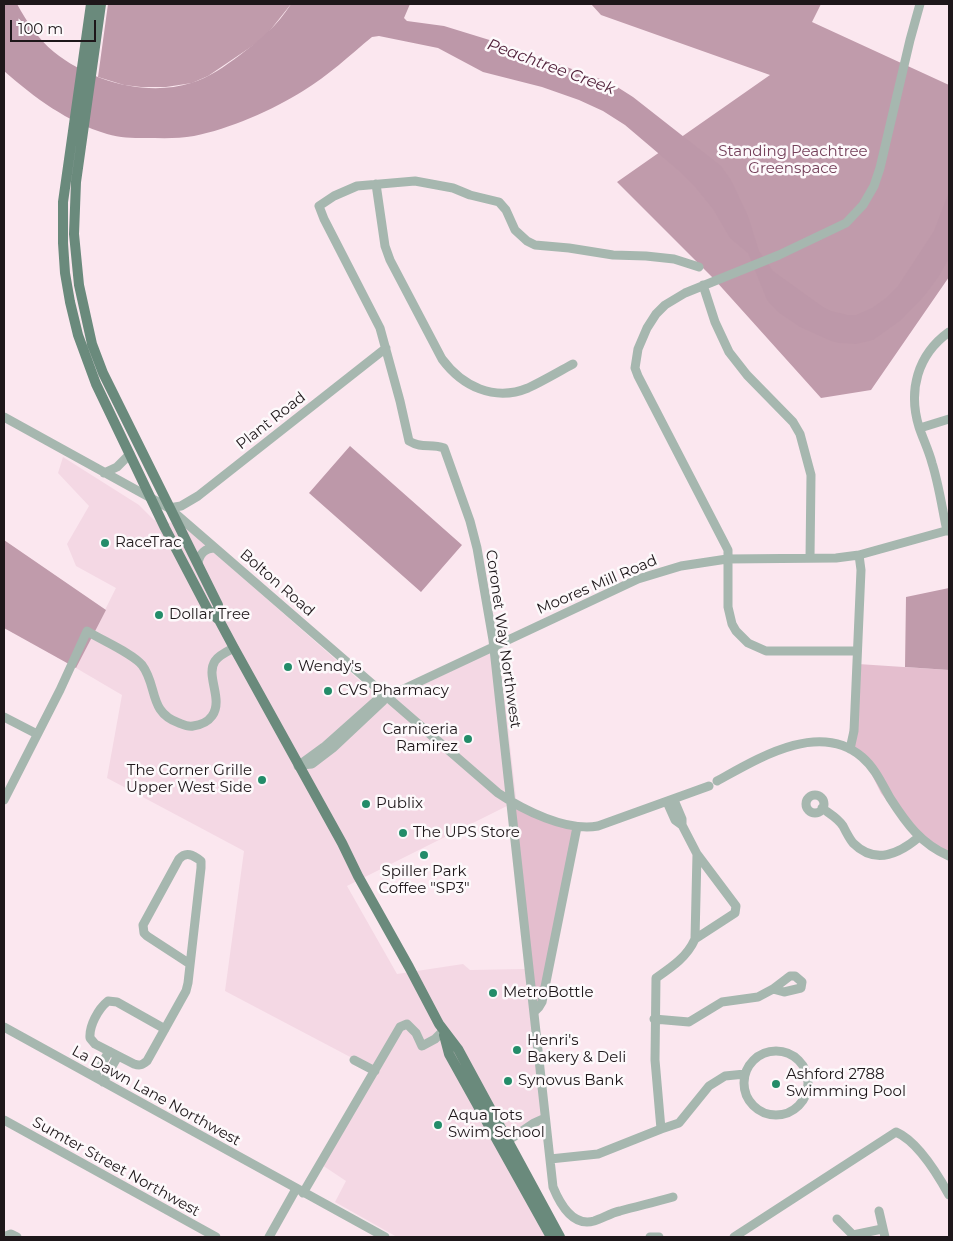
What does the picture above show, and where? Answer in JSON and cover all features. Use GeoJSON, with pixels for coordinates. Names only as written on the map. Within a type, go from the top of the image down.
{"type":"FeatureCollection","features":[{"type":"Feature","properties":{"kind":"main road"},"geometry":{"type":"LineString","coordinates":[[96,5],[77,94],[74,153],[74,234],[78,285],[92,344],[104,373],[218,605],[219,620]]}},
{"type":"Feature","properties":{"kind":"main road"},"geometry":{"type":"LineString","coordinates":[[96,5],[86,104],[63,202],[65,273],[70,302],[84,354],[96,384],[152,500],[208,610],[219,620],[342,843],[361,882],[443,1032],[458,1049],[551,1237]]}},
{"type":"Feature","properties":{"kind":"main road"},"geometry":{"type":"LineString","coordinates":[[504,1143],[560,1237]]}},
{"type":"Feature","properties":{"kind":"street"},"geometry":{"type":"LineString","coordinates":[[857,651],[772,652],[748,643],[736,632],[729,615],[728,550],[635,368],[638,349],[647,328],[656,314],[675,298],[702,285],[767,260],[839,227],[853,218],[864,206],[880,168],[920,4]]}},
{"type":"Feature","properties":{"kind":"street","name":"Coronet Way Northwest"},"geometry":{"type":"LineString","coordinates":[[673,1197],[618,1211],[594,1221],[585,1222],[574,1218],[564,1208],[553,1187],[493,646],[477,548],[470,521],[444,448],[436,445],[417,446],[409,441],[380,328],[319,206],[334,196],[357,186],[415,181],[453,188],[470,195],[499,202],[503,206],[514,230],[535,245],[613,255],[674,259],[699,267]]}},
{"type":"Feature","properties":{"kind":"street"},"geometry":{"type":"LineString","coordinates":[[376,184],[385,246],[390,260],[442,359],[450,370],[461,380],[472,386],[491,392],[511,392],[528,388],[572,364]]}},
{"type":"Feature","properties":{"kind":"street"},"geometry":{"type":"LineString","coordinates":[[702,285],[715,322],[729,352],[747,375],[792,422],[800,434],[811,475],[810,558]]}},
{"type":"Feature","properties":{"kind":"street"},"geometry":{"type":"LineString","coordinates":[[948,530],[933,466],[920,428],[914,387],[918,370],[928,354],[949,332]]}},
{"type":"Feature","properties":{"kind":"street","name":"Plant Road"},"geometry":{"type":"LineString","coordinates":[[169,508],[182,506],[198,496],[386,348]]}},
{"type":"Feature","properties":{"kind":"street","name":"Bolton Road"},"geometry":{"type":"LineString","coordinates":[[4,417],[169,508],[498,793],[511,802],[545,817],[577,827]]}},
{"type":"Feature","properties":{"kind":"street"},"geometry":{"type":"LineString","coordinates":[[920,428],[949,420]]}},
{"type":"Feature","properties":{"kind":"street"},"geometry":{"type":"LineString","coordinates":[[104,473],[117,467],[130,454]]}},
{"type":"Feature","properties":{"kind":"street","name":"Moores Mill Road"},"geometry":{"type":"LineString","coordinates":[[298,766],[312,764],[333,748],[360,724],[386,696],[602,595],[658,572],[681,566],[727,559],[836,558],[859,555],[948,530]]}},
{"type":"Feature","properties":{"kind":"street"},"geometry":{"type":"LineString","coordinates":[[198,564],[202,552],[215,548]]}},
{"type":"Feature","properties":{"kind":"street"},"geometry":{"type":"LineString","coordinates":[[850,749],[854,731],[861,570],[859,555]]}},
{"type":"Feature","properties":{"kind":"street"},"geometry":{"type":"LineString","coordinates":[[4,800],[85,635],[135,658],[147,676],[159,709],[173,722],[189,727],[204,724],[216,711],[217,701],[213,667],[216,660],[234,648]]}},
{"type":"Feature","properties":{"kind":"street"},"geometry":{"type":"LineString","coordinates":[[4,717],[38,734]]}},
{"type":"Feature","properties":{"kind":"street"},"geometry":{"type":"LineString","coordinates":[[534,1012],[542,1002],[577,827],[588,828],[598,826],[671,801],[713,783],[756,760],[793,745],[805,742],[838,744],[862,757],[871,766],[902,818],[918,837],[949,856]]}},
{"type":"Feature","properties":{"kind":"street"},"geometry":{"type":"LineString","coordinates":[[671,801],[682,819],[682,825],[697,854],[736,906],[735,913],[695,939]]}},
{"type":"Feature","properties":{"kind":"street"},"geometry":{"type":"LineString","coordinates":[[822,808],[838,820],[854,844],[870,853],[883,855],[896,853],[907,847],[918,837]]}},
{"type":"Feature","properties":{"kind":"street"},"geometry":{"type":"LineString","coordinates":[[164,1029],[117,1002],[108,1001],[102,1005],[89,1030],[90,1038],[95,1044],[138,1066],[147,1061],[186,991],[190,964],[201,861],[189,854],[183,854],[179,858],[144,925],[144,929],[147,936],[190,964]]}},
{"type":"Feature","properties":{"kind":"street"},"geometry":{"type":"LineString","coordinates":[[661,1129],[655,1060],[656,978],[689,951],[695,939],[697,854]]}},
{"type":"Feature","properties":{"kind":"street"},"geometry":{"type":"LineString","coordinates":[[654,1019],[689,1022],[722,1002],[758,997],[773,989]]}},
{"type":"Feature","properties":{"kind":"street"},"geometry":{"type":"LineString","coordinates":[[269,1237],[300,1191],[403,1025],[411,1026],[422,1046],[443,1032]]}},
{"type":"Feature","properties":{"kind":"street","name":"La Dawn Lane Northwest"},"geometry":{"type":"LineString","coordinates":[[4,1027],[385,1237]]}},
{"type":"Feature","properties":{"kind":"street"},"geometry":{"type":"LineString","coordinates":[[773,1051],[786,1052],[797,1058],[805,1069],[809,1081],[807,1094],[801,1105],[791,1112],[779,1115],[767,1114],[756,1108],[748,1099],[744,1087],[745,1074],[751,1063],[761,1054],[773,1051]]}},
{"type":"Feature","properties":{"kind":"street"},"geometry":{"type":"LineString","coordinates":[[99,1080],[113,1054]]}},
{"type":"Feature","properties":{"kind":"street"},"geometry":{"type":"LineString","coordinates":[[354,1060],[375,1071]]}},
{"type":"Feature","properties":{"kind":"street"},"geometry":{"type":"LineString","coordinates":[[550,1160],[598,1154],[679,1123],[709,1086],[725,1076],[745,1074]]}},
{"type":"Feature","properties":{"kind":"street"},"geometry":{"type":"LineString","coordinates":[[504,1143],[545,1118]]}},
{"type":"Feature","properties":{"kind":"street","name":"Sumter Street Northwest"},"geometry":{"type":"LineString","coordinates":[[4,1120],[216,1237]]}},
{"type":"Feature","properties":{"kind":"street"},"geometry":{"type":"LineString","coordinates":[[734,1237],[896,1132],[906,1136],[916,1146],[949,1195]]}},
{"type":"Feature","properties":{"kind":"street"},"geometry":{"type":"LineString","coordinates":[[837,1219],[853,1236],[884,1233],[879,1211]]}},
{"type":"Feature","properties":{"kind":"street"},"geometry":{"type":"LineString","coordinates":[[4,1237],[11,1234],[17,1237]]}},
{"type":"Feature","properties":{"kind":"street"},"geometry":{"type":"LineString","coordinates":[[650,1237],[659,1237]]}},
{"type":"Feature","properties":{"kind":"shaded area"},"geometry":{"type":"Polygon","coordinates":[[[63,457],[139,505],[154,520],[183,525],[385,703],[499,648],[516,798],[509,805],[347,886],[397,974],[463,964],[470,970],[525,969],[546,1116],[508,1139],[564,1237],[397,1237],[335,1202],[346,1181],[319,1163],[373,1069],[225,991],[244,851],[107,778],[122,695],[76,668],[116,588],[76,566],[67,544],[89,506],[58,473],[63,457]]]}},
{"type":"Feature","properties":{"kind":"shaded area"},"geometry":{"type":"Polygon","coordinates":[[[858,664],[949,670],[949,857],[917,841],[881,793],[870,771],[860,757],[847,751],[858,664]]]}},
{"type":"Feature","properties":{"kind":"shaded area"},"geometry":{"type":"Polygon","coordinates":[[[511,802],[577,827],[537,1010],[511,802]]]}},
{"type":"Feature","properties":{"kind":"green space"},"geometry":{"type":"Polygon","coordinates":[[[108,4],[291,4],[264,38],[208,76],[192,83],[166,87],[141,87],[124,85],[98,77],[108,4]]]}},
{"type":"Feature","properties":{"kind":"green space","name":"Standing Peachtree Greenspace"},"geometry":{"type":"Polygon","coordinates":[[[591,4],[821,4],[812,22],[949,85],[949,277],[871,390],[821,398],[714,279],[617,182],[770,75],[601,15],[591,4]]]}},
{"type":"Feature","properties":{"kind":"green space"},"geometry":{"type":"Polygon","coordinates":[[[4,540],[106,610],[76,668],[4,628],[4,540]]]}},
{"type":"Feature","properties":{"kind":"green space"},"geometry":{"type":"Polygon","coordinates":[[[949,588],[949,670],[905,667],[906,597],[949,588]]]}},
{"type":"Feature","properties":{"kind":"water","name":"Peachtree Creek"},"geometry":{"type":"Polygon","coordinates":[[[4,4],[17,4],[33,30],[48,47],[84,71],[119,84],[156,88],[174,87],[191,83],[217,71],[261,38],[280,19],[291,4],[410,4],[404,18],[407,21],[444,26],[496,42],[611,83],[633,97],[721,166],[731,180],[748,216],[759,251],[773,271],[831,311],[856,315],[872,308],[898,286],[934,231],[949,192],[949,258],[925,295],[901,320],[873,340],[856,344],[831,341],[800,327],[778,312],[767,300],[748,253],[730,238],[713,209],[678,170],[625,125],[603,111],[579,100],[542,87],[483,72],[438,48],[379,36],[372,37],[330,72],[303,91],[265,112],[236,124],[188,137],[126,138],[92,129],[65,116],[40,100],[4,71],[4,4]]]}},
{"type":"Feature","properties":{"kind":"water"},"geometry":{"type":"Polygon","coordinates":[[[350,446],[462,545],[421,592],[309,493],[350,446]]]}},
{"type":"Feature","properties":{"kind":"place","name":"RaceTrac"},"geometry":{"type":"Point","coordinates":[105,543]}},
{"type":"Feature","properties":{"kind":"place","name":"Dollar Tree"},"geometry":{"type":"Point","coordinates":[159,615]}},
{"type":"Feature","properties":{"kind":"place","name":"Wendy's"},"geometry":{"type":"Point","coordinates":[288,667]}},
{"type":"Feature","properties":{"kind":"place","name":"CVS Pharmacy"},"geometry":{"type":"Point","coordinates":[328,691]}},
{"type":"Feature","properties":{"kind":"place","name":"Carniceria Ramirez"},"geometry":{"type":"Point","coordinates":[468,739]}},
{"type":"Feature","properties":{"kind":"place","name":"The Corner Grille Upper West Side"},"geometry":{"type":"Point","coordinates":[262,780]}},
{"type":"Feature","properties":{"kind":"place","name":"Publix"},"geometry":{"type":"Point","coordinates":[366,804]}},
{"type":"Feature","properties":{"kind":"place","name":"The UPS Store"},"geometry":{"type":"Point","coordinates":[403,833]}},
{"type":"Feature","properties":{"kind":"place","name":"Spiller Park Coffee \"SP3\""},"geometry":{"type":"Point","coordinates":[424,855]}},
{"type":"Feature","properties":{"kind":"place","name":"MetroBottle"},"geometry":{"type":"Point","coordinates":[493,993]}},
{"type":"Feature","properties":{"kind":"place","name":"Henri's Bakery & Deli"},"geometry":{"type":"Point","coordinates":[517,1050]}},
{"type":"Feature","properties":{"kind":"place","name":"Synovus Bank"},"geometry":{"type":"Point","coordinates":[508,1081]}},
{"type":"Feature","properties":{"kind":"place","name":"Ashford 2788 Swimming Pool"},"geometry":{"type":"Point","coordinates":[776,1084]}},
{"type":"Feature","properties":{"kind":"place","name":"Aqua Tots Swim School"},"geometry":{"type":"Point","coordinates":[438,1125]}}]}
